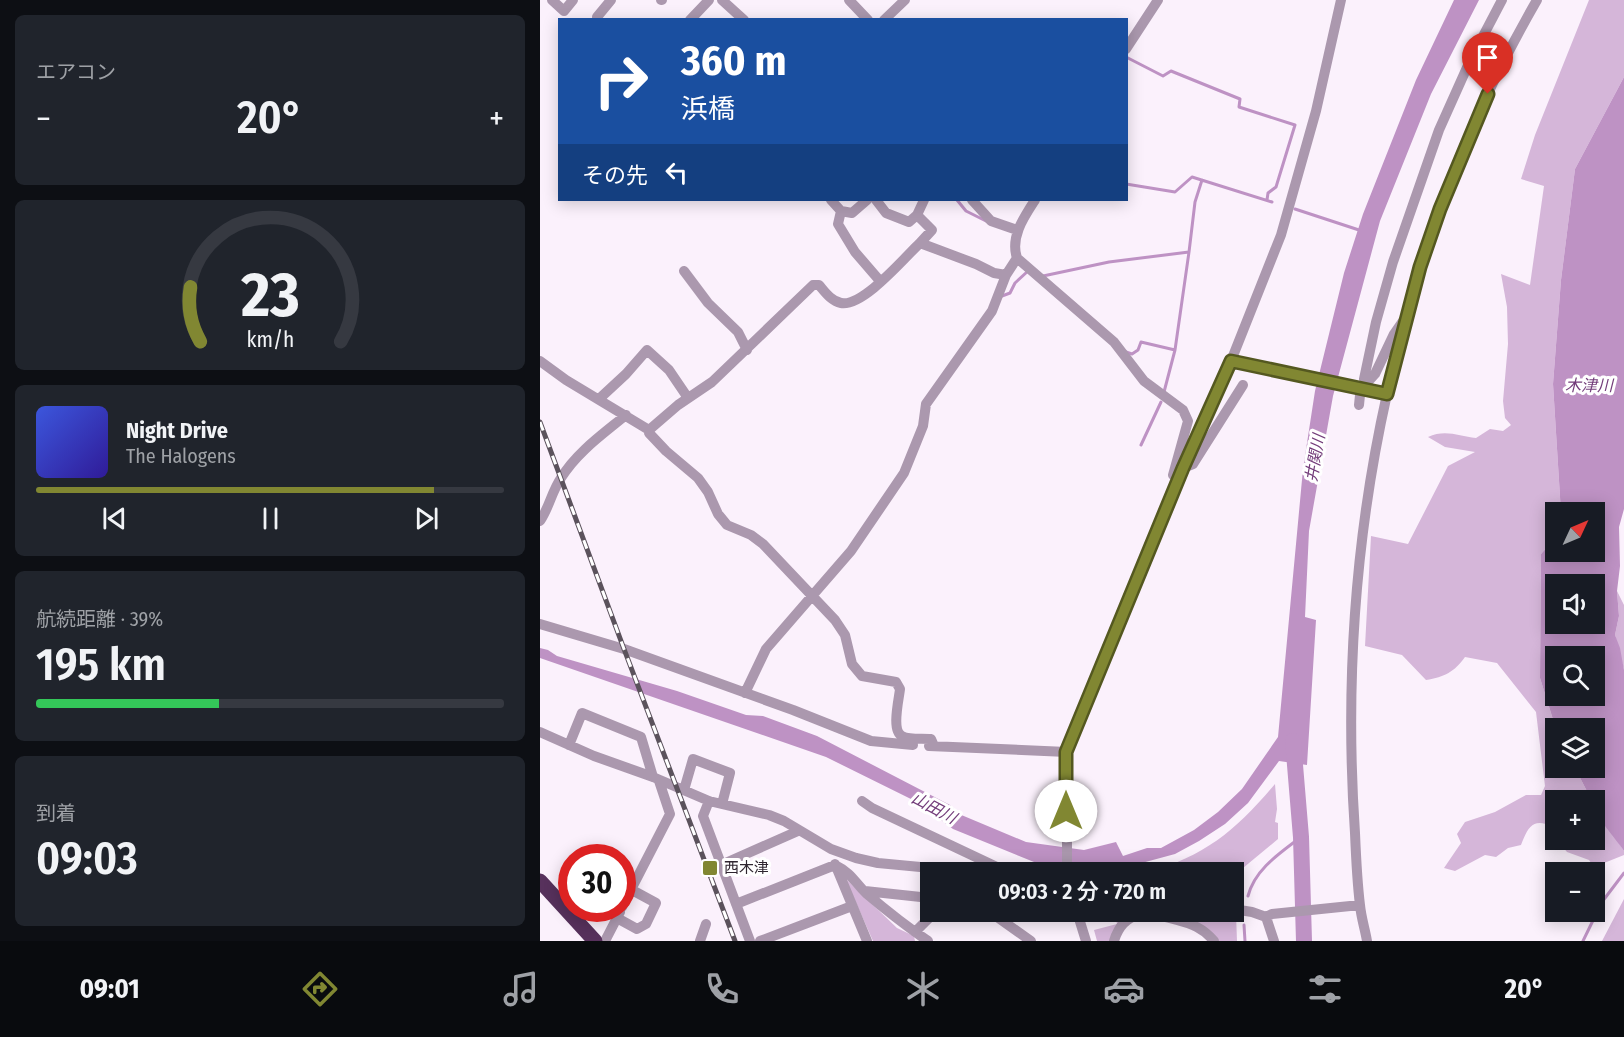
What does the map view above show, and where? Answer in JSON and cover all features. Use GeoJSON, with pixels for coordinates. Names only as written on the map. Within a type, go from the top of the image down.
{"type":"FeatureCollection","features":[{"type":"Feature","properties":{"kind":"highway"},"geometry":{"type":"LineString","coordinates":[[540,881],[595,941]]}},
{"type":"Feature","properties":{"kind":"street"},"geometry":{"type":"LineString","coordinates":[[552,0],[564,11],[573,0]]}},
{"type":"Feature","properties":{"kind":"street"},"geometry":{"type":"LineString","coordinates":[[604,14],[611,0]]}},
{"type":"Feature","properties":{"kind":"street"},"geometry":{"type":"LineString","coordinates":[[692,18],[709,0]]}},
{"type":"Feature","properties":{"kind":"street"},"geometry":{"type":"LineString","coordinates":[[722,0],[742,18]]}},
{"type":"Feature","properties":{"kind":"street"},"geometry":{"type":"LineString","coordinates":[[849,0],[866,18]]}},
{"type":"Feature","properties":{"kind":"street"},"geometry":{"type":"LineString","coordinates":[[886,18],[906,0]]}},
{"type":"Feature","properties":{"kind":"street"},"geometry":{"type":"LineString","coordinates":[[1128,46],[1158,0]]}},
{"type":"Feature","properties":{"kind":"street"},"geometry":{"type":"LineString","coordinates":[[1067,862],[1066,752],[1171,496],[1233,362],[1281,235],[1316,111],[1341,0]]}},
{"type":"Feature","properties":{"kind":"street"},"geometry":{"type":"LineString","coordinates":[[1366,384],[1364,379],[1393,262],[1439,130],[1469,63],[1502,0]]}},
{"type":"Feature","properties":{"kind":"street"},"geometry":{"type":"LineString","coordinates":[[1366,941],[1358,905],[1352,783],[1354,645],[1363,530],[1383,393],[1420,267],[1449,188],[1497,73],[1538,0]]}},
{"type":"Feature","properties":{"kind":"street"},"geometry":{"type":"LineString","coordinates":[[832,201],[841,211],[852,213],[866,201]]}},
{"type":"Feature","properties":{"kind":"street"},"geometry":{"type":"LineString","coordinates":[[877,201],[886,213],[909,222],[917,215],[924,201]]}},
{"type":"Feature","properties":{"kind":"street"},"geometry":{"type":"LineString","coordinates":[[973,201],[992,221],[1017,230]]}},
{"type":"Feature","properties":{"kind":"street"},"geometry":{"type":"LineString","coordinates":[[1034,201],[1017,230],[1014,251],[1017,258],[1114,342],[1144,381],[1185,412],[1188,421],[1171,484],[1171,496]]}},
{"type":"Feature","properties":{"kind":"street"},"geometry":{"type":"LineString","coordinates":[[841,211],[838,224],[855,252],[880,281]]}},
{"type":"Feature","properties":{"kind":"street"},"geometry":{"type":"LineString","coordinates":[[649,430],[688,398],[712,382],[813,285],[819,285],[836,301],[845,303],[860,298],[932,230],[917,215]]}},
{"type":"Feature","properties":{"kind":"street"},"geometry":{"type":"LineString","coordinates":[[920,243],[994,273],[1006,275]]}},
{"type":"Feature","properties":{"kind":"street"},"geometry":{"type":"LineString","coordinates":[[745,693],[766,649],[851,551],[904,473],[923,426],[926,404],[992,310],[1006,275],[1017,258]]}},
{"type":"Feature","properties":{"kind":"street"},"geometry":{"type":"LineString","coordinates":[[684,270],[708,303],[738,332],[747,350]]}},
{"type":"Feature","properties":{"kind":"street"},"geometry":{"type":"LineString","coordinates":[[1359,405],[1360,396],[1366,384],[1375,374],[1401,322],[1406,319]]}},
{"type":"Feature","properties":{"kind":"street"},"geometry":{"type":"LineString","coordinates":[[599,399],[647,350],[669,370],[688,398]]}},
{"type":"Feature","properties":{"kind":"street"},"geometry":{"type":"LineString","coordinates":[[540,361],[649,430],[666,451],[698,478],[708,492],[718,514],[727,525],[758,539],[835,620],[845,635],[852,664],[862,676],[896,682],[900,689],[896,720],[898,733],[902,737],[931,739],[934,746]]}},
{"type":"Feature","properties":{"kind":"street"},"geometry":{"type":"LineString","coordinates":[[1233,362],[1383,393]]}},
{"type":"Feature","properties":{"kind":"street"},"geometry":{"type":"LineString","coordinates":[[1183,468],[1193,464],[1199,457],[1243,385]]}},
{"type":"Feature","properties":{"kind":"street"},"geometry":{"type":"LineString","coordinates":[[540,521],[560,479],[572,462],[626,415]]}},
{"type":"Feature","properties":{"kind":"street"},"geometry":{"type":"LineString","coordinates":[[540,624],[624,650],[871,741],[1066,752]]}},
{"type":"Feature","properties":{"kind":"street"},"geometry":{"type":"LineString","coordinates":[[569,745],[582,713],[641,737],[670,814],[636,882]]}},
{"type":"Feature","properties":{"kind":"street"},"geometry":{"type":"LineString","coordinates":[[540,732],[594,756],[709,801],[769,815],[784,821],[831,849],[856,858],[878,863],[920,867]]}},
{"type":"Feature","properties":{"kind":"street"},"geometry":{"type":"LineString","coordinates":[[684,790],[693,759],[730,773],[722,804]]}},
{"type":"Feature","properties":{"kind":"street"},"geometry":{"type":"LineString","coordinates":[[709,801],[703,816],[750,941]]}},
{"type":"Feature","properties":{"kind":"street"},"geometry":{"type":"LineString","coordinates":[[862,801],[872,808],[986,862]]}},
{"type":"Feature","properties":{"kind":"street"},"geometry":{"type":"LineString","coordinates":[[721,865],[798,831]]}},
{"type":"Feature","properties":{"kind":"street"},"geometry":{"type":"LineString","coordinates":[[831,849],[835,865],[867,941]]}},
{"type":"Feature","properties":{"kind":"street"},"geometry":{"type":"LineString","coordinates":[[736,904],[835,865],[848,872],[864,891],[925,940]]}},
{"type":"Feature","properties":{"kind":"street"},"geometry":{"type":"LineString","coordinates":[[864,891],[920,897]]}},
{"type":"Feature","properties":{"kind":"street"},"geometry":{"type":"LineString","coordinates":[[630,922],[637,929],[646,924],[656,903],[636,892]]}},
{"type":"Feature","properties":{"kind":"street"},"geometry":{"type":"LineString","coordinates":[[1244,911],[1269,916],[1358,905]]}},
{"type":"Feature","properties":{"kind":"street"},"geometry":{"type":"LineString","coordinates":[[760,941],[852,906]]}},
{"type":"Feature","properties":{"kind":"street"},"geometry":{"type":"LineString","coordinates":[[1114,941],[1120,928],[1128,920],[1137,915],[1149,914],[1167,916],[1192,924],[1214,941]]}},
{"type":"Feature","properties":{"kind":"street"},"geometry":{"type":"LineString","coordinates":[[1269,916],[1274,941]]}},
{"type":"Feature","properties":{"kind":"street"},"geometry":{"type":"LineString","coordinates":[[605,941],[614,922]]}},
{"type":"Feature","properties":{"kind":"street"},"geometry":{"type":"LineString","coordinates":[[915,932],[924,922]]}},
{"type":"Feature","properties":{"kind":"street"},"geometry":{"type":"LineString","coordinates":[[1004,922],[1031,941]]}},
{"type":"Feature","properties":{"kind":"street"},"geometry":{"type":"LineString","coordinates":[[1080,922],[1086,941]]}},
{"type":"Feature","properties":{"kind":"street"},"geometry":{"type":"LineString","coordinates":[[700,941],[706,924]]}},
{"type":"Feature","properties":{"kind":"shaded area"},"geometry":{"type":"Polygon","coordinates":[[[1589,0],[1624,0],[1624,77],[1575,169],[1561,280],[1553,384],[1560,502],[1545,502],[1545,549],[1541,554],[1540,678],[1545,694],[1545,706],[1549,706],[1553,718],[1545,718],[1545,778],[1580,778],[1586,790],[1545,790],[1545,824],[1532,826],[1521,845],[1508,848],[1496,857],[1485,855],[1455,871],[1444,868],[1461,843],[1457,834],[1465,822],[1495,812],[1526,795],[1541,795],[1545,786],[1536,712],[1497,663],[1465,657],[1448,673],[1426,680],[1402,655],[1365,646],[1371,536],[1408,544],[1448,466],[1475,452],[1445,447],[1428,437],[1446,433],[1476,438],[1490,429],[1503,431],[1511,425],[1505,418],[1503,401],[1508,344],[1507,307],[1501,274],[1530,285],[1544,186],[1521,179],[1535,135],[1589,0]]]}},
{"type":"Feature","properties":{"kind":"shaded area"},"geometry":{"type":"Polygon","coordinates":[[[1617,591],[1624,605],[1624,670],[1615,635],[1619,616],[1617,591]]]}},
{"type":"Feature","properties":{"kind":"shaded area"},"geometry":{"type":"Polygon","coordinates":[[[1275,784],[1277,809],[1275,822],[1278,823],[1278,839],[1244,867],[1244,862],[1176,862],[1218,839],[1247,815],[1275,784]]]}},
{"type":"Feature","properties":{"kind":"shaded area"},"geometry":{"type":"Polygon","coordinates":[[[1605,822],[1624,851],[1624,855],[1605,863],[1590,862],[1565,850],[1605,850],[1605,822]]]}},
{"type":"Feature","properties":{"kind":"shaded area"},"geometry":{"type":"Polygon","coordinates":[[[845,878],[897,928],[914,936],[915,941],[873,941],[845,878]]]}},
{"type":"Feature","properties":{"kind":"shaded area"},"geometry":{"type":"Polygon","coordinates":[[[1624,899],[1624,941],[1602,941],[1624,899]]]}},
{"type":"Feature","properties":{"kind":"shaded area"},"geometry":{"type":"Polygon","coordinates":[[[1116,922],[1124,922],[1109,941],[1097,941],[1094,930],[1117,924],[1116,922]]]}},
{"type":"Feature","properties":{"kind":"shaded area"},"geometry":{"type":"Polygon","coordinates":[[[1184,922],[1236,922],[1237,941],[1218,941],[1184,922]]]}},
{"type":"Feature","properties":{"kind":"water","name":"山田川"},"geometry":{"type":"Polygon","coordinates":[[[1454,0],[1479,0],[1431,94],[1380,221],[1333,396],[1309,531],[1305,617],[1316,620],[1307,765],[1279,761],[1248,803],[1225,824],[1175,854],[1145,862],[1034,862],[953,829],[917,802],[826,757],[540,658],[540,648],[557,656],[677,691],[746,715],[763,716],[817,736],[950,805],[959,814],[1026,842],[1084,850],[1116,842],[1123,856],[1147,848],[1161,848],[1194,830],[1218,812],[1242,789],[1278,737],[1303,469],[1315,391],[1344,273],[1363,214],[1416,80],[1454,0]]]}},
{"type":"Feature","properties":{"kind":"water","name":"木津川"},"geometry":{"type":"Polygon","coordinates":[[[1624,77],[1624,509],[1619,527],[1620,566],[1617,591],[1619,616],[1615,635],[1624,670],[1624,851],[1605,825],[1605,790],[1586,790],[1580,778],[1605,778],[1605,718],[1553,718],[1549,706],[1605,706],[1605,646],[1545,646],[1545,694],[1540,678],[1541,554],[1545,549],[1545,562],[1605,562],[1605,502],[1560,502],[1553,384],[1561,280],[1575,169],[1624,77]]]}},
{"type":"Feature","properties":{"kind":"waterway"},"geometry":{"type":"LineString","coordinates":[[1128,58],[1163,76],[1171,71],[1240,99],[1239,107],[1295,125],[1276,187],[1268,193],[1267,200]]}},
{"type":"Feature","properties":{"kind":"waterway"},"geometry":{"type":"LineString","coordinates":[[1128,184],[1175,192],[1192,177],[1272,202]]}},
{"type":"Feature","properties":{"kind":"waterway"},"geometry":{"type":"LineString","coordinates":[[1043,276],[1109,262],[1189,252],[1195,202],[1202,180]]}},
{"type":"Feature","properties":{"kind":"waterway"},"geometry":{"type":"LineString","coordinates":[[958,201],[966,211],[986,221]]}},
{"type":"Feature","properties":{"kind":"waterway"},"geometry":{"type":"LineString","coordinates":[[1295,209],[1359,230]]}},
{"type":"Feature","properties":{"kind":"waterway"},"geometry":{"type":"LineString","coordinates":[[1126,352],[1132,354],[1138,350],[1141,342],[1175,350],[1189,252]]}},
{"type":"Feature","properties":{"kind":"waterway"},"geometry":{"type":"LineString","coordinates":[[1002,296],[1010,293],[1015,283],[1028,271]]}},
{"type":"Feature","properties":{"kind":"waterway"},"geometry":{"type":"LineString","coordinates":[[1164,392],[1175,350]]}},
{"type":"Feature","properties":{"kind":"waterway"},"geometry":{"type":"LineString","coordinates":[[1141,445],[1161,402]]}},
{"type":"Feature","properties":{"kind":"waterway","name":"井関川"},"geometry":{"type":"LineString","coordinates":[[1293,741],[1301,837],[1304,941]]}},
{"type":"Feature","properties":{"kind":"waterway"},"geometry":{"type":"LineString","coordinates":[[1248,896],[1251,886],[1262,870],[1301,837]]}},
{"type":"Feature","properties":{"kind":"waterway"},"geometry":{"type":"LineString","coordinates":[[1583,941],[1602,902],[1624,873]]}},
{"type":"Feature","properties":{"kind":"waterway"},"geometry":{"type":"LineString","coordinates":[[1244,925],[1245,941]]}},
{"type":"Feature","properties":{"kind":"railway"},"geometry":{"type":"LineString","coordinates":[[540,422],[735,941]]}},
{"type":"Feature","properties":{"kind":"place","name":"西木津"},"geometry":{"type":"Point","coordinates":[710,868]}},
{"type":"Feature","properties":{"kind":"route"},"geometry":{"type":"LineString","coordinates":[[1066,811],[1066,752],[1183,468],[1231,361],[1387,394],[1420,267],[1440,209],[1488,94]]}}]}
